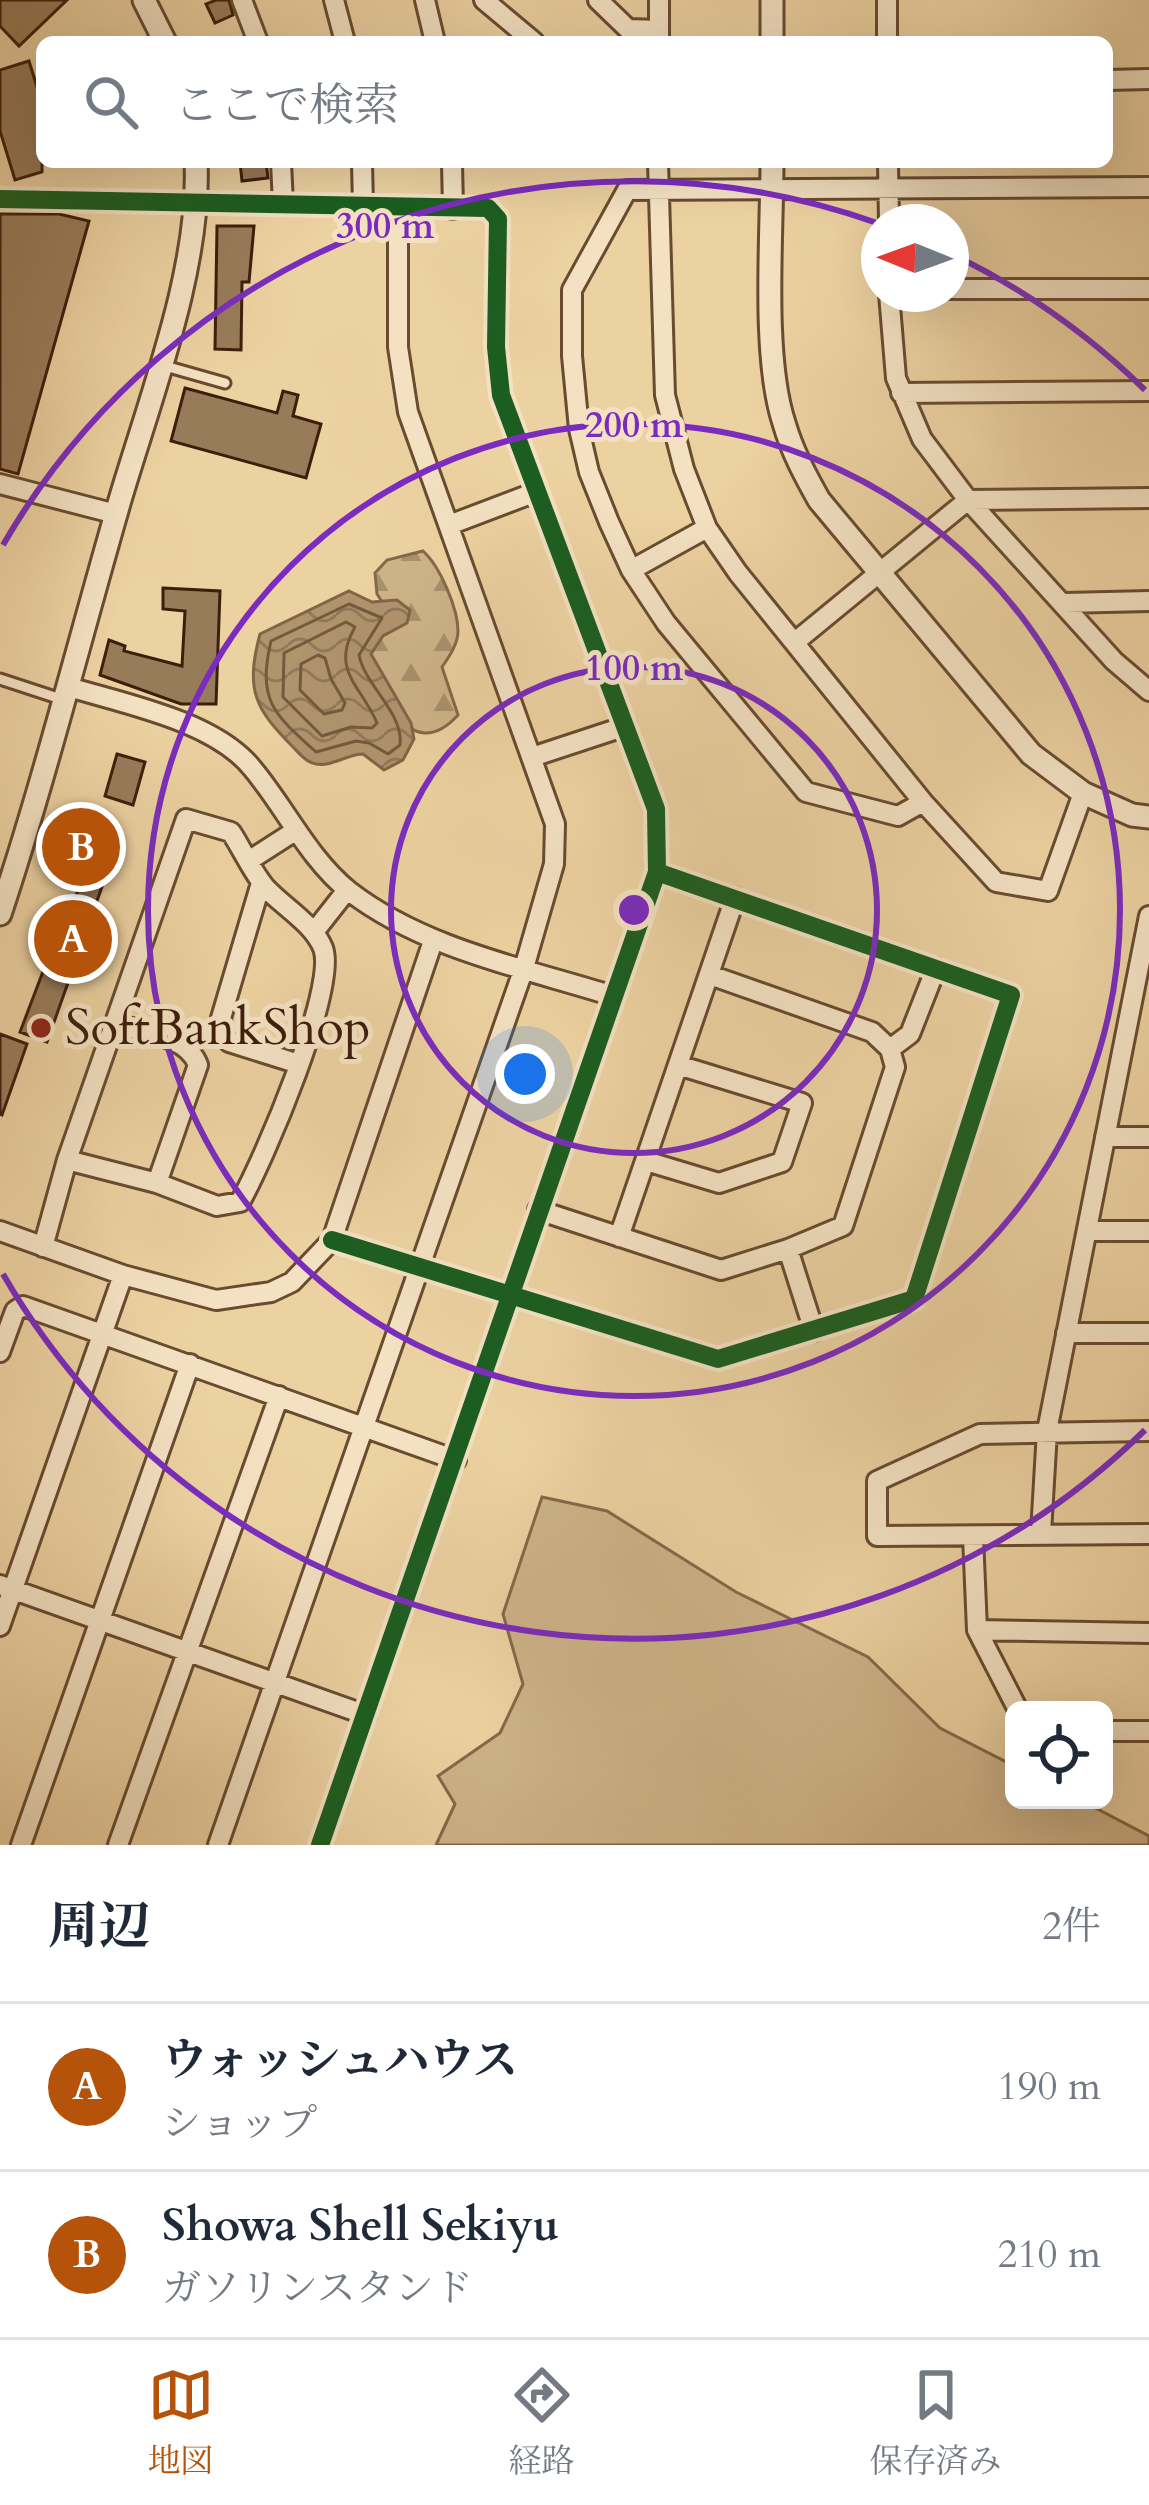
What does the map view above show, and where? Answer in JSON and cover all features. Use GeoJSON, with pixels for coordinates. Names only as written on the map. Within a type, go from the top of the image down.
{"type":"FeatureCollection","features":[{"type":"Feature","properties":{"kind":"street"},"geometry":{"type":"LineString","coordinates":[[144,0],[162,36]]}},
{"type":"Feature","properties":{"kind":"street"},"geometry":{"type":"LineString","coordinates":[[242,0],[256,36]]}},
{"type":"Feature","properties":{"kind":"street"},"geometry":{"type":"LineString","coordinates":[[334,0],[343,36]]}},
{"type":"Feature","properties":{"kind":"street"},"geometry":{"type":"LineString","coordinates":[[425,0],[434,36]]}},
{"type":"Feature","properties":{"kind":"street"},"geometry":{"type":"LineString","coordinates":[[484,0],[527,36]]}},
{"type":"Feature","properties":{"kind":"street"},"geometry":{"type":"LineString","coordinates":[[598,0],[628,29],[659,36],[659,0]]}},
{"type":"Feature","properties":{"kind":"street"},"geometry":{"type":"LineString","coordinates":[[772,0],[772,36]]}},
{"type":"Feature","properties":{"kind":"street"},"geometry":{"type":"LineString","coordinates":[[887,0],[887,36]]}},
{"type":"Feature","properties":{"kind":"street"},"geometry":{"type":"LineString","coordinates":[[1113,80],[1149,80]]}},
{"type":"Feature","properties":{"kind":"street"},"geometry":{"type":"LineString","coordinates":[[0,914],[160,364],[191,242],[196,168]]}},
{"type":"Feature","properties":{"kind":"street"},"geometry":{"type":"LineString","coordinates":[[281,168],[284,203]]}},
{"type":"Feature","properties":{"kind":"street"},"geometry":{"type":"LineString","coordinates":[[362,168],[363,207]]}},
{"type":"Feature","properties":{"kind":"street"},"geometry":{"type":"LineString","coordinates":[[452,168],[453,209]]}},
{"type":"Feature","properties":{"kind":"street"},"geometry":{"type":"LineString","coordinates":[[658,168],[665,394],[684,469],[707,528],[923,802],[996,882],[1048,891],[1083,793]]}},
{"type":"Feature","properties":{"kind":"street"},"geometry":{"type":"LineString","coordinates":[[772,168],[773,357],[782,419],[819,500],[1031,754],[1083,793],[1132,815],[1149,817]]}},
{"type":"Feature","properties":{"kind":"street"},"geometry":{"type":"LineString","coordinates":[[888,168],[889,204]]}},
{"type":"Feature","properties":{"kind":"street"},"geometry":{"type":"LineString","coordinates":[[923,802],[898,816],[806,792],[665,623],[631,570],[589,472],[578,429],[572,290],[628,190],[1149,187]]}},
{"type":"Feature","properties":{"kind":"street"},"geometry":{"type":"LineString","coordinates":[[0,199],[488,208],[498,219],[496,346],[501,395],[656,809],[657,872],[538,1210],[513,1299],[320,1845]]}},
{"type":"Feature","properties":{"kind":"street"},"geometry":{"type":"LineString","coordinates":[[218,1845],[524,968],[554,864],[555,824],[408,412],[398,347],[398,208]]}},
{"type":"Feature","properties":{"kind":"street"},"geometry":{"type":"LineString","coordinates":[[969,289],[1149,289]]}},
{"type":"Feature","properties":{"kind":"street"},"geometry":{"type":"LineString","coordinates":[[890,312],[901,393],[922,440],[968,500],[1114,661],[1149,691]]}},
{"type":"Feature","properties":{"kind":"street"},"geometry":{"type":"LineString","coordinates":[[901,393],[1149,391]]}},
{"type":"Feature","properties":{"kind":"street"},"geometry":{"type":"LineString","coordinates":[[0,484],[116,514]]}},
{"type":"Feature","properties":{"kind":"street"},"geometry":{"type":"LineString","coordinates":[[449,525],[536,492]]}},
{"type":"Feature","properties":{"kind":"street"},"geometry":{"type":"LineString","coordinates":[[795,642],[968,500],[1149,498]]}},
{"type":"Feature","properties":{"kind":"street"},"geometry":{"type":"LineString","coordinates":[[631,570],[707,528]]}},
{"type":"Feature","properties":{"kind":"street"},"geometry":{"type":"LineString","coordinates":[[1065,603],[1149,601]]}},
{"type":"Feature","properties":{"kind":"street"},"geometry":{"type":"LineString","coordinates":[[66,694],[206,733],[231,748],[251,766],[296,831],[347,890],[433,940],[613,996]]}},
{"type":"Feature","properties":{"kind":"street"},"geometry":{"type":"LineString","coordinates":[[532,757],[626,726]]}},
{"type":"Feature","properties":{"kind":"street"},"geometry":{"type":"LineString","coordinates":[[43,1247],[68,1160],[186,819],[231,832],[261,883],[314,932],[324,950],[326,971],[299,1064],[255,1175],[240,1202],[217,1206],[157,1183],[68,1160]]}},
{"type":"Feature","properties":{"kind":"street"},"geometry":{"type":"LineString","coordinates":[[250,860],[296,831]]}},
{"type":"Feature","properties":{"kind":"street"},"geometry":{"type":"LineString","coordinates":[[332,1240],[718,1359],[914,1298],[1011,995],[657,872]]}},
{"type":"Feature","properties":{"kind":"street"},"geometry":{"type":"LineString","coordinates":[[261,883],[221,1018],[222,1033],[230,1042],[299,1064]]}},
{"type":"Feature","properties":{"kind":"street"},"geometry":{"type":"LineString","coordinates":[[314,932],[347,890]]}},
{"type":"Feature","properties":{"kind":"street"},"geometry":{"type":"LineString","coordinates":[[620,1237],[735,898]]}},
{"type":"Feature","properties":{"kind":"street"},"geometry":{"type":"LineString","coordinates":[[1042,1533],[1047,1431],[1148,928]]}},
{"type":"Feature","properties":{"kind":"street"},"geometry":{"type":"LineString","coordinates":[[0,1232],[123,1275],[216,1300],[242,1298],[292,1282],[332,1240],[433,940]]}},
{"type":"Feature","properties":{"kind":"street"},"geometry":{"type":"LineString","coordinates":[[890,1049],[910,1034],[936,968]]}},
{"type":"Feature","properties":{"kind":"street"},"geometry":{"type":"LineString","coordinates":[[538,1210],[721,1270],[843,1226],[895,1067],[890,1049],[872,1032],[710,975]]}},
{"type":"Feature","properties":{"kind":"street"},"geometry":{"type":"LineString","coordinates":[[116,1024],[182,1045],[194,1054],[198,1065],[157,1183]]}},
{"type":"Feature","properties":{"kind":"street"},"geometry":{"type":"LineString","coordinates":[[1126,1034],[1149,1034]]}},
{"type":"Feature","properties":{"kind":"street"},"geometry":{"type":"LineString","coordinates":[[646,1161],[719,1183],[782,1162],[802,1103],[678,1065]]}},
{"type":"Feature","properties":{"kind":"street"},"geometry":{"type":"LineString","coordinates":[[1105,1137],[1149,1137]]}},
{"type":"Feature","properties":{"kind":"street"},"geometry":{"type":"LineString","coordinates":[[1087,1231],[1149,1232]]}},
{"type":"Feature","properties":{"kind":"street"},"geometry":{"type":"LineString","coordinates":[[788,1249],[814,1331]]}},
{"type":"Feature","properties":{"kind":"street"},"geometry":{"type":"LineString","coordinates":[[0,1626],[6,1587],[123,1275]]}},
{"type":"Feature","properties":{"kind":"street"},"geometry":{"type":"LineString","coordinates":[[0,1352],[15,1311],[23,1306],[456,1460]]}},
{"type":"Feature","properties":{"kind":"street"},"geometry":{"type":"LineString","coordinates":[[1066,1333],[1149,1333]]}},
{"type":"Feature","properties":{"kind":"street"},"geometry":{"type":"LineString","coordinates":[[21,1845],[190,1364]]}},
{"type":"Feature","properties":{"kind":"street"},"geometry":{"type":"LineString","coordinates":[[118,1845],[278,1396]]}},
{"type":"Feature","properties":{"kind":"street"},"geometry":{"type":"LineString","coordinates":[[1149,1431],[980,1434],[877,1481],[877,1537],[1149,1534]]}},
{"type":"Feature","properties":{"kind":"street"},"geometry":{"type":"LineString","coordinates":[[973,1536],[977,1630],[1013,1701]]}},
{"type":"Feature","properties":{"kind":"street"},"geometry":{"type":"LineString","coordinates":[[6,1587],[366,1715]]}},
{"type":"Feature","properties":{"kind":"street"},"geometry":{"type":"LineString","coordinates":[[977,1630],[1149,1634]]}},
{"type":"Feature","properties":{"kind":"street"},"geometry":{"type":"LineString","coordinates":[[1113,1731],[1149,1731]]}},
{"type":"Feature","properties":{"kind":"lane"},"geometry":{"type":"LineString","coordinates":[[160,364],[225,382]]}},
{"type":"Feature","properties":{"kind":"lane"},"geometry":{"type":"LineString","coordinates":[[0,679],[66,694]]}},
{"type":"Feature","properties":{"kind":"green space"},"geometry":{"type":"Polygon","coordinates":[[[423,551],[447,588],[458,631],[442,667],[458,715],[440,729],[424,733],[410,728],[387,701],[368,646],[392,617],[377,594],[375,573],[387,560],[423,551]]]}},
{"type":"Feature","properties":{"kind":"green space"},"geometry":{"type":"Polygon","coordinates":[[[542,1497],[607,1511],[736,1592],[868,1657],[940,1728],[1005,1761],[1005,1809],[1097,1809],[1149,1836],[1149,1845],[436,1845],[455,1804],[438,1776],[500,1733],[523,1684],[503,1614],[542,1497]]]}},
{"type":"Feature","properties":{"kind":"water"},"geometry":{"type":"Polygon","coordinates":[[[349,591],[372,602],[397,600],[410,610],[407,623],[383,636],[371,654],[411,723],[414,739],[403,760],[384,770],[363,754],[322,764],[307,760],[270,721],[254,684],[260,634],[349,591]]]}},
{"type":"Feature","properties":{"kind":"building"},"geometry":{"type":"Polygon","coordinates":[[[0,0],[67,0],[19,46],[0,26],[0,0]]]}},
{"type":"Feature","properties":{"kind":"building"},"geometry":{"type":"Polygon","coordinates":[[[229,0],[233,15],[215,23],[206,4],[229,0]]]}},
{"type":"Feature","properties":{"kind":"building"},"geometry":{"type":"Polygon","coordinates":[[[29,61],[36,84],[36,168],[42,172],[15,180],[0,131],[0,70],[29,61]]]}},
{"type":"Feature","properties":{"kind":"building"},"geometry":{"type":"Polygon","coordinates":[[[241,168],[267,168],[268,178],[242,181],[241,168]]]}},
{"type":"Feature","properties":{"kind":"building"},"geometry":{"type":"Polygon","coordinates":[[[0,214],[59,214],[89,221],[18,474],[0,469],[0,214]]]}},
{"type":"Feature","properties":{"kind":"building"},"geometry":{"type":"Polygon","coordinates":[[[217,226],[254,226],[249,282],[242,282],[241,350],[215,349],[217,226]]]}},
{"type":"Feature","properties":{"kind":"building"},"geometry":{"type":"Polygon","coordinates":[[[185,388],[277,413],[283,391],[298,395],[293,416],[321,424],[306,478],[171,441],[185,388]]]}},
{"type":"Feature","properties":{"kind":"building"},"geometry":{"type":"Polygon","coordinates":[[[163,588],[220,591],[216,704],[181,704],[100,675],[109,640],[125,646],[124,651],[182,666],[185,611],[163,609],[163,588]]]}},
{"type":"Feature","properties":{"kind":"building"},"geometry":{"type":"Polygon","coordinates":[[[117,754],[145,762],[133,805],[105,796],[117,754]]]}},
{"type":"Feature","properties":{"kind":"building"},"geometry":{"type":"Polygon","coordinates":[[[70,810],[88,816],[74,856],[109,867],[47,1042],[20,1032],[52,948],[58,950],[83,875],[51,863],[70,810]]]}},
{"type":"Feature","properties":{"kind":"building"},"geometry":{"type":"Polygon","coordinates":[[[0,1034],[27,1044],[2,1115],[0,1114],[0,1034]]]}},
{"type":"Feature","properties":{"kind":"cycle path"},"geometry":{"type":"LineString","coordinates":[[0,199],[488,208],[498,219],[496,347],[501,395],[656,809],[657,872],[320,1845]]}},
{"type":"Feature","properties":{"kind":"cycle path"},"geometry":{"type":"LineString","coordinates":[[332,1240],[718,1359],[914,1299],[1011,995],[657,872]]}},
{"type":"Feature","properties":{"kind":"place","name":"Showa Shell Sekiyu"},"geometry":{"type":"Point","coordinates":[81,847]}},
{"type":"Feature","properties":{"kind":"place","name":"ウォッシュハウス"},"geometry":{"type":"Point","coordinates":[73,939]}},
{"type":"Feature","properties":{"kind":"place","name":"SoftBankShop"},"geometry":{"type":"Point","coordinates":[41,1028]}}]}
